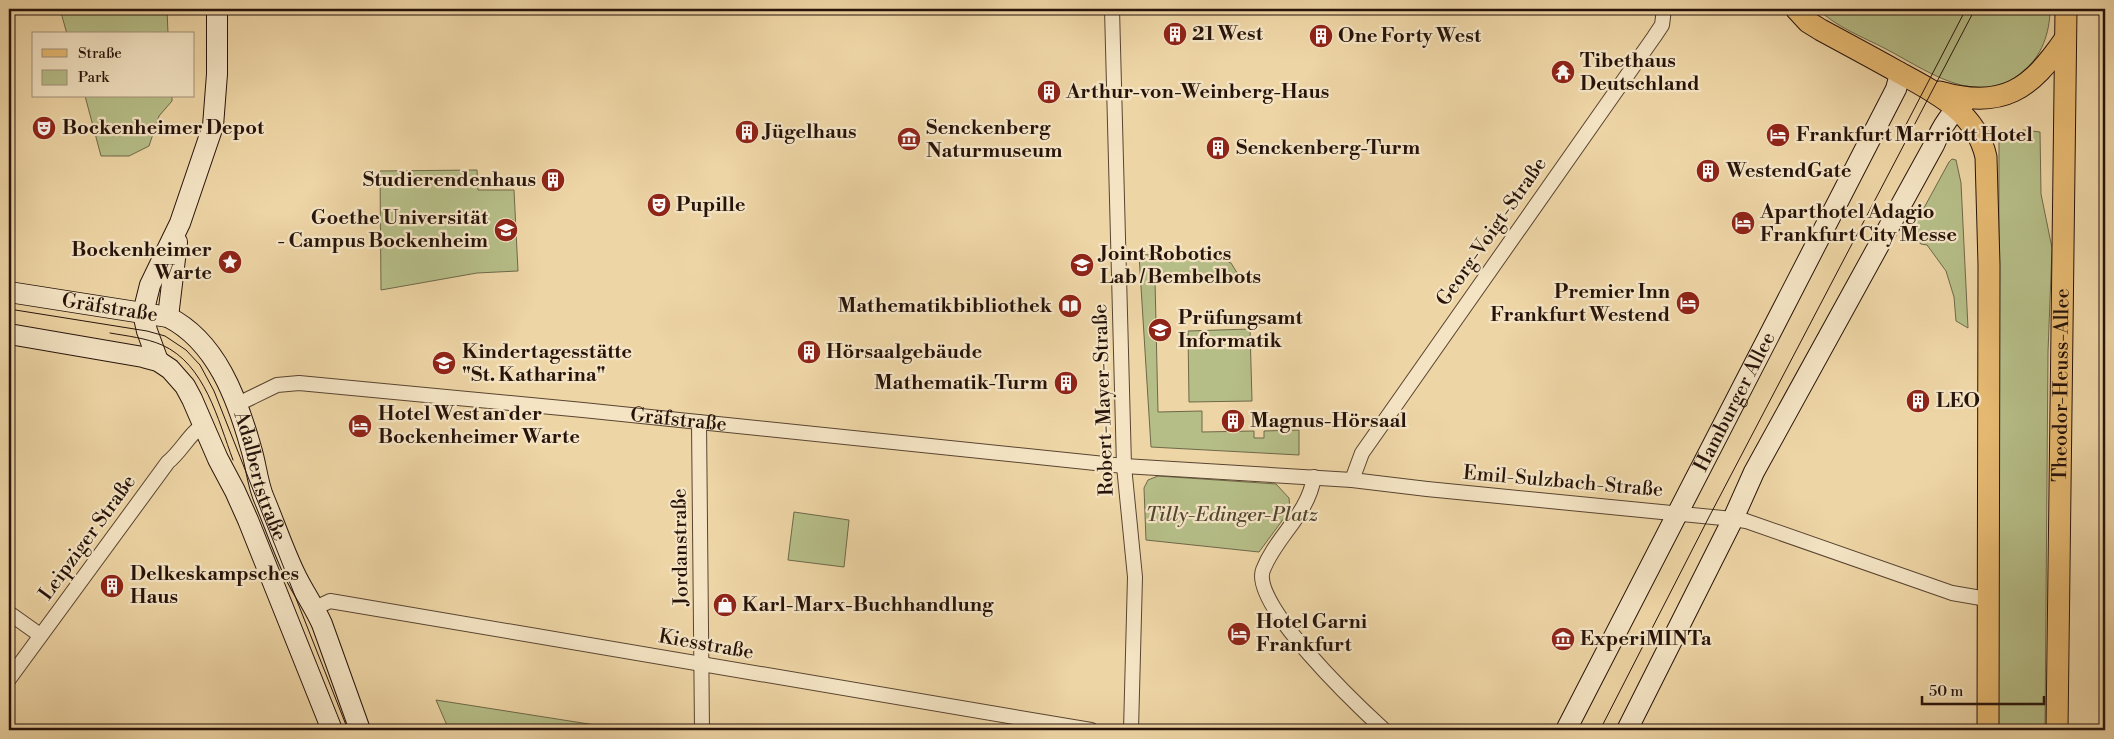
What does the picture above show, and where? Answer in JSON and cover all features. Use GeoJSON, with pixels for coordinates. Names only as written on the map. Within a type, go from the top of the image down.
{"type":"FeatureCollection","features":[{"type":"Feature","properties":{"kind":"main road"},"geometry":{"type":"LineString","coordinates":[[1779,9],[1802,15],[1898,72],[1933,90],[1964,110],[1984,146],[1988,210],[1988,730]]}},
{"type":"Feature","properties":{"kind":"main road","name":"Theodor-Heuss-Allee"},"geometry":{"type":"LineString","coordinates":[[2058,730],[2066,9]]}},
{"type":"Feature","properties":{"kind":"main road"},"geometry":{"type":"LineString","coordinates":[[1964,110],[1986,98],[2010,93],[2024,86],[2041,71],[2065,39]]}},
{"type":"Feature","properties":{"kind":"street"},"geometry":{"type":"LineString","coordinates":[[158,361],[149,336],[144,313],[150,285],[180,223],[213,126],[217,74],[217,9]]}},
{"type":"Feature","properties":{"kind":"street","name":"Robert-Mayer-Straße"},"geometry":{"type":"LineString","coordinates":[[1112,9],[1124,466],[1135,577],[1131,730]]}},
{"type":"Feature","properties":{"kind":"street","name":"Georg-Voigt-Straße"},"geometry":{"type":"LineString","coordinates":[[1352,480],[1362,453],[1662,25],[1664,9]]}},
{"type":"Feature","properties":{"kind":"street","name":"Hamburger Allee"},"geometry":{"type":"LineString","coordinates":[[1566,730],[1899,84],[1898,72]]}},
{"type":"Feature","properties":{"kind":"street"},"geometry":{"type":"LineString","coordinates":[[1627,730],[1733,519],[1754,472],[1934,145],[1942,127],[1964,110]]}},
{"type":"Feature","properties":{"kind":"street"},"geometry":{"type":"LineString","coordinates":[[168,316],[180,223]]}},
{"type":"Feature","properties":{"kind":"street","name":"Gräfstraße"},"geometry":{"type":"LineString","coordinates":[[9,292],[168,316]]}},
{"type":"Feature","properties":{"kind":"street","name":"Gräfstraße"},"geometry":{"type":"LineString","coordinates":[[9,334],[114,350],[132,345],[149,336],[168,316]]}},
{"type":"Feature","properties":{"kind":"street","name":"Adalbertstraße"},"geometry":{"type":"LineString","coordinates":[[168,316],[183,325],[214,358],[236,405],[250,446],[261,489],[294,572],[315,608],[360,730]]}},
{"type":"Feature","properties":{"kind":"street","name":"Gräfstraße"},"geometry":{"type":"LineString","coordinates":[[104,349],[158,361]]}},
{"type":"Feature","properties":{"kind":"street","name":"Adalbertstraße"},"geometry":{"type":"LineString","coordinates":[[158,361],[170,369],[182,382],[204,425],[218,460],[236,491],[332,730]]}},
{"type":"Feature","properties":{"kind":"street","name":"Gräfstraße"},"geometry":{"type":"LineString","coordinates":[[236,405],[278,385],[299,383],[1124,466]]}},
{"type":"Feature","properties":{"kind":"street","name":"Jordanstraße"},"geometry":{"type":"LineString","coordinates":[[699,422],[702,730]]}},
{"type":"Feature","properties":{"kind":"street","name":"Leipziger Straße"},"geometry":{"type":"LineString","coordinates":[[9,679],[168,462],[178,454],[197,430],[204,425]]}},
{"type":"Feature","properties":{"kind":"street","name":"Emil-Sulzbach-Straße"},"geometry":{"type":"LineString","coordinates":[[1124,466],[1352,480],[1746,521],[1952,593],[1987,599]]}},
{"type":"Feature","properties":{"kind":"street"},"geometry":{"type":"LineString","coordinates":[[1314,477],[1308,500],[1269,557],[1263,569],[1261,583],[1266,595],[1314,661],[1384,730]]}},
{"type":"Feature","properties":{"kind":"street","name":"Kiesstraße"},"geometry":{"type":"LineString","coordinates":[[315,608],[330,601],[1091,730]]}},
{"type":"Feature","properties":{"kind":"street"},"geometry":{"type":"LineString","coordinates":[[9,612],[40,635]]}},
{"type":"Feature","properties":{"kind":"street"},"geometry":{"type":"LineString","coordinates":[[303,660],[304,649],[314,643],[331,651]]}},
{"type":"Feature","properties":{"kind":"green space"},"geometry":{"type":"Polygon","coordinates":[[[60,9],[167,9],[168,32],[66,32],[60,9]]]}},
{"type":"Feature","properties":{"kind":"green space"},"geometry":{"type":"Polygon","coordinates":[[[1818,9],[2050,9],[2048,27],[2036,58],[2025,70],[2012,79],[1997,85],[1980,87],[1961,85],[1932,74],[1841,26],[1818,9]]]}},
{"type":"Feature","properties":{"kind":"green space"},"geometry":{"type":"Polygon","coordinates":[[[86,98],[172,98],[172,101],[159,116],[149,146],[129,156],[101,156],[86,98]]]}},
{"type":"Feature","properties":{"kind":"green space"},"geometry":{"type":"Polygon","coordinates":[[[2023,130],[2040,132],[2041,194],[2052,248],[2048,352],[2045,730],[1998,730],[1999,139],[2023,130]]]}},
{"type":"Feature","properties":{"kind":"green space"},"geometry":{"type":"Polygon","coordinates":[[[1952,159],[1956,160],[1961,183],[1968,328],[1956,321],[1954,297],[1946,271],[1927,245],[1921,244],[1913,237],[1913,228],[1952,159]]]}},
{"type":"Feature","properties":{"kind":"green space"},"geometry":{"type":"Polygon","coordinates":[[[477,170],[478,190],[514,190],[518,271],[477,273],[381,290],[380,171],[477,170]]]}},
{"type":"Feature","properties":{"kind":"green space"},"geometry":{"type":"Polygon","coordinates":[[[1207,253],[1231,263],[1239,276],[1233,280],[1155,280],[1158,412],[1202,411],[1202,432],[1254,431],[1254,438],[1264,438],[1264,431],[1299,430],[1299,455],[1151,447],[1139,255],[1207,253]]]}},
{"type":"Feature","properties":{"kind":"green space"},"geometry":{"type":"Polygon","coordinates":[[[1250,329],[1252,401],[1189,402],[1188,331],[1250,329]]]}},
{"type":"Feature","properties":{"kind":"green space","name":"Tilly-Edinger-Platz"},"geometry":{"type":"Polygon","coordinates":[[[1158,476],[1276,484],[1289,498],[1290,510],[1259,552],[1146,540],[1144,488],[1148,480],[1158,476]]]}},
{"type":"Feature","properties":{"kind":"green space"},"geometry":{"type":"Polygon","coordinates":[[[794,512],[849,520],[844,567],[788,560],[794,512]]]}},
{"type":"Feature","properties":{"kind":"green space"},"geometry":{"type":"Polygon","coordinates":[[[436,700],[627,730],[449,730],[436,700]]]}},
{"type":"Feature","properties":{"kind":"tram line"},"geometry":{"type":"LineString","coordinates":[[1898,140],[1966,9]]}},
{"type":"Feature","properties":{"kind":"tram line"},"geometry":{"type":"LineString","coordinates":[[1600,730],[1709,517],[1975,9]]}},
{"type":"Feature","properties":{"kind":"tram line"},"geometry":{"type":"LineString","coordinates":[[9,309],[147,331],[165,336],[186,350],[200,365],[214,391],[348,730]]}},
{"type":"Feature","properties":{"kind":"tram line"},"geometry":{"type":"LineString","coordinates":[[110,333],[143,339],[162,345],[177,354],[189,365],[208,395],[233,460]]}},
{"type":"Feature","properties":{"kind":"place","name":"21 West"},"geometry":{"type":"Point","coordinates":[1175,34]}},
{"type":"Feature","properties":{"kind":"place","name":"One Forty West"},"geometry":{"type":"Point","coordinates":[1321,36]}},
{"type":"Feature","properties":{"kind":"place","name":"Tibethaus Deutschland"},"geometry":{"type":"Point","coordinates":[1563,72]}},
{"type":"Feature","properties":{"kind":"place","name":"Arthur-von-Weinberg-Haus"},"geometry":{"type":"Point","coordinates":[1049,92]}},
{"type":"Feature","properties":{"kind":"place","name":"Bockenheimer Depot"},"geometry":{"type":"Point","coordinates":[44,128]}},
{"type":"Feature","properties":{"kind":"place","name":"Jügelhaus"},"geometry":{"type":"Point","coordinates":[747,132]}},
{"type":"Feature","properties":{"kind":"place","name":"Frankfurt Marriott Hotel"},"geometry":{"type":"Point","coordinates":[1778,135]}},
{"type":"Feature","properties":{"kind":"place","name":"Senckenberg Naturmuseum"},"geometry":{"type":"Point","coordinates":[909,139]}},
{"type":"Feature","properties":{"kind":"place","name":"Senckenberg-Turm"},"geometry":{"type":"Point","coordinates":[1218,148]}},
{"type":"Feature","properties":{"kind":"place","name":"WestendGate"},"geometry":{"type":"Point","coordinates":[1708,171]}},
{"type":"Feature","properties":{"kind":"place","name":"Studierendenhaus"},"geometry":{"type":"Point","coordinates":[553,180]}},
{"type":"Feature","properties":{"kind":"place","name":"Pupille"},"geometry":{"type":"Point","coordinates":[659,205]}},
{"type":"Feature","properties":{"kind":"place","name":"Aparthotel Adagio Frankfurt City Messe"},"geometry":{"type":"Point","coordinates":[1743,223]}},
{"type":"Feature","properties":{"kind":"place","name":"Goethe Universität - Campus Bockenheim"},"geometry":{"type":"Point","coordinates":[506,230]}},
{"type":"Feature","properties":{"kind":"place","name":"Bockenheimer Warte"},"geometry":{"type":"Point","coordinates":[230,262]}},
{"type":"Feature","properties":{"kind":"place","name":"Joint Robotics Lab / Bembelbots"},"geometry":{"type":"Point","coordinates":[1082,265]}},
{"type":"Feature","properties":{"kind":"place","name":"Premier Inn Frankfurt Westend"},"geometry":{"type":"Point","coordinates":[1688,303]}},
{"type":"Feature","properties":{"kind":"place","name":"Mathematikbibliothek"},"geometry":{"type":"Point","coordinates":[1070,306]}},
{"type":"Feature","properties":{"kind":"place","name":"Prüfungsamt Informatik"},"geometry":{"type":"Point","coordinates":[1160,330]}},
{"type":"Feature","properties":{"kind":"place","name":"Hörsaalgebäude"},"geometry":{"type":"Point","coordinates":[809,352]}},
{"type":"Feature","properties":{"kind":"place","name":"Kindertagesstätte \"St. Katharina\""},"geometry":{"type":"Point","coordinates":[444,363]}},
{"type":"Feature","properties":{"kind":"place","name":"Mathematik-Turm"},"geometry":{"type":"Point","coordinates":[1066,383]}},
{"type":"Feature","properties":{"kind":"place","name":"LEO"},"geometry":{"type":"Point","coordinates":[1918,401]}},
{"type":"Feature","properties":{"kind":"place","name":"Magnus-Hörsaal"},"geometry":{"type":"Point","coordinates":[1233,421]}},
{"type":"Feature","properties":{"kind":"place","name":"Hotel West an der Bockenheimer Warte"},"geometry":{"type":"Point","coordinates":[360,426]}},
{"type":"Feature","properties":{"kind":"place","name":"Delkeskampsches Haus"},"geometry":{"type":"Point","coordinates":[112,586]}},
{"type":"Feature","properties":{"kind":"place","name":"Karl-Marx-Buchhandlung"},"geometry":{"type":"Point","coordinates":[725,605]}},
{"type":"Feature","properties":{"kind":"place","name":"Hotel Garni Frankfurt"},"geometry":{"type":"Point","coordinates":[1239,634]}},
{"type":"Feature","properties":{"kind":"place","name":"ExperiMINTa"},"geometry":{"type":"Point","coordinates":[1563,639]}}]}
